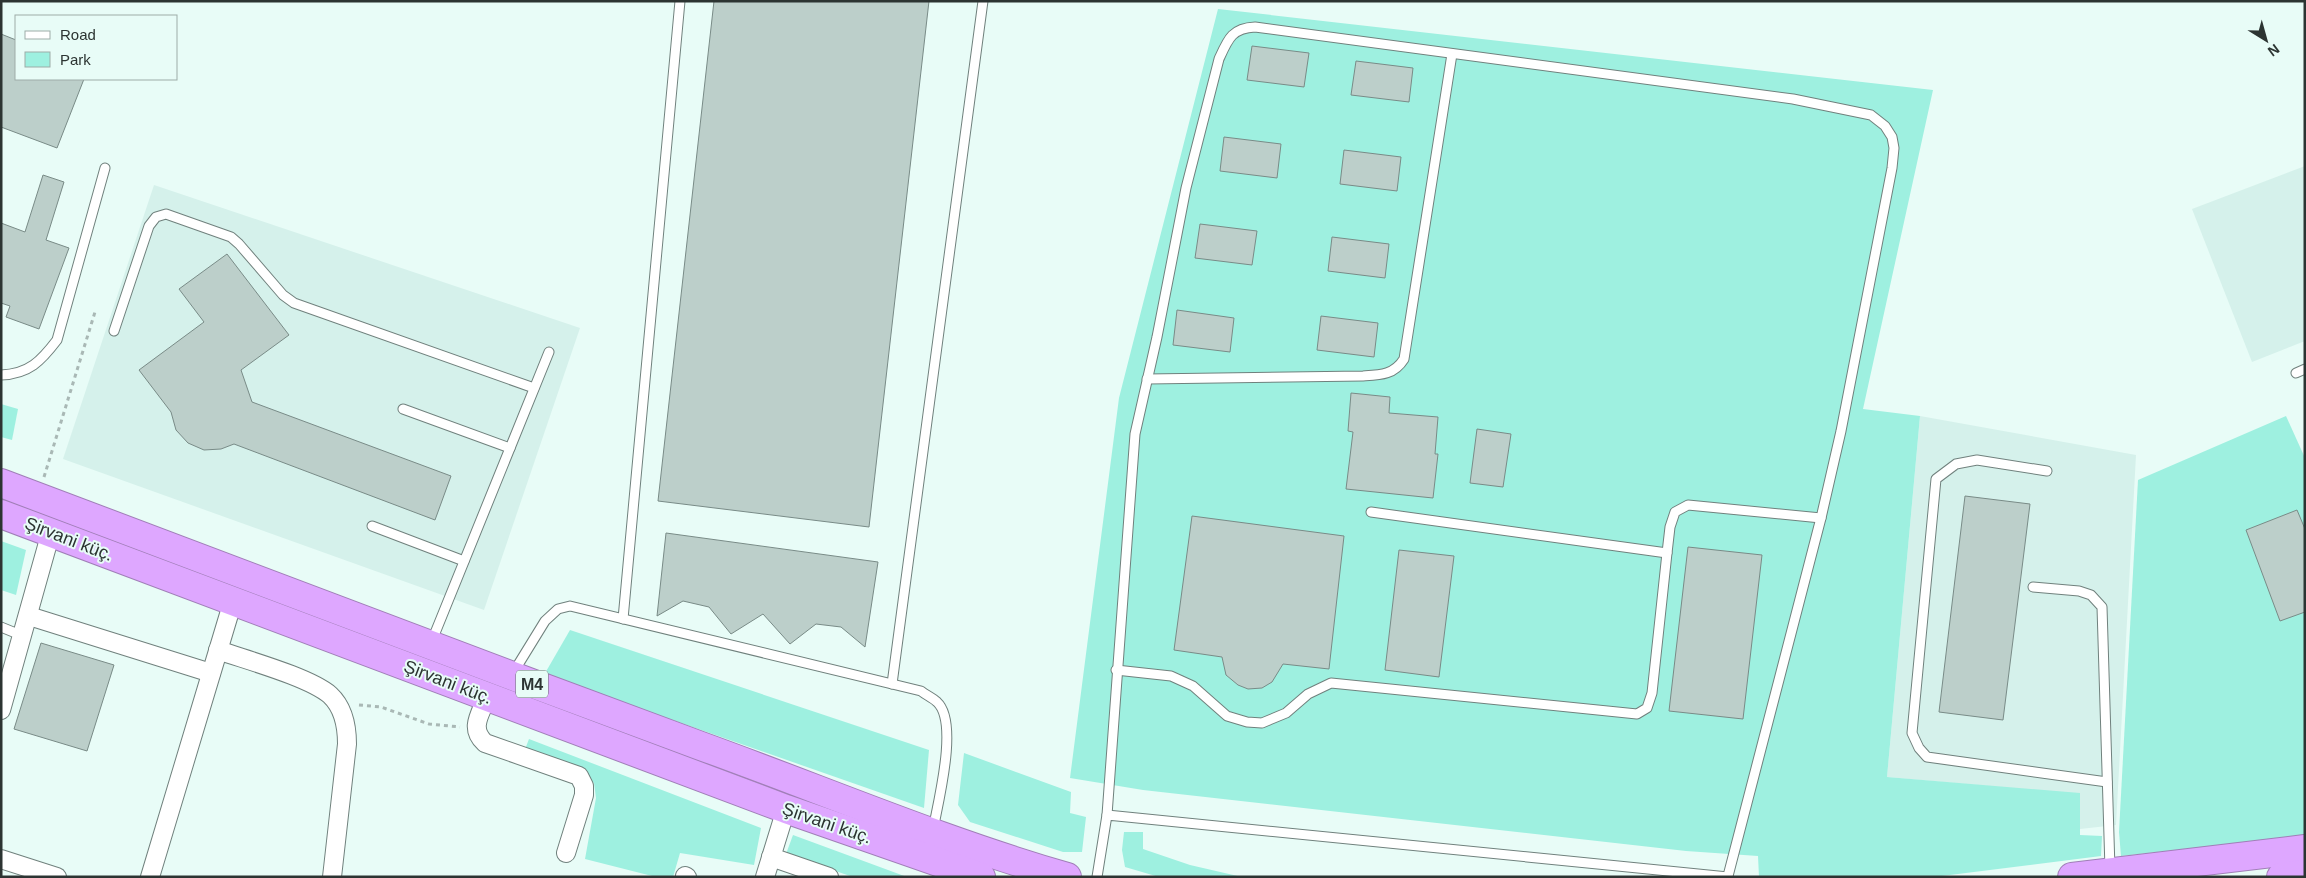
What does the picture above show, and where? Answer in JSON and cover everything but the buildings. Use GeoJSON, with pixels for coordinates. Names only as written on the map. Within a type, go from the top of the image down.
{"type":"FeatureCollection","features":[{"type":"Feature","properties":{"kind":"highway","name":"M4"},"geometry":{"type":"LineString","coordinates":[[1,482],[511,676],[932,833],[1015,862],[1066,877]]}},
{"type":"Feature","properties":{"kind":"highway","name":"Şirvani küç."},"geometry":{"type":"LineString","coordinates":[[1,514],[786,809],[981,877]]}},
{"type":"Feature","properties":{"kind":"highway"},"geometry":{"type":"LineString","coordinates":[[2072,877],[2305,849]]}},
{"type":"Feature","properties":{"kind":"highway"},"geometry":{"type":"LineString","coordinates":[[2280,877],[2305,874]]}},
{"type":"Feature","properties":{"kind":"street"},"geometry":{"type":"LineString","coordinates":[[1,710],[29,616],[51,532]]}},
{"type":"Feature","properties":{"kind":"street"},"geometry":{"type":"LineString","coordinates":[[150,877],[233,601]]}},
{"type":"Feature","properties":{"kind":"street"},"geometry":{"type":"LineString","coordinates":[[29,616],[210,673]]}},
{"type":"Feature","properties":{"kind":"street"},"geometry":{"type":"LineString","coordinates":[[218,650],[314,685],[330,695],[340,708],[346,723],[347,744],[332,877]]}},
{"type":"Feature","properties":{"kind":"street"},"geometry":{"type":"LineString","coordinates":[[487,697],[475,727],[478,736],[486,742],[578,776],[584,786],[584,795],[566,852]]}},
{"type":"Feature","properties":{"kind":"street"},"geometry":{"type":"LineString","coordinates":[[765,877],[786,809]]}},
{"type":"Feature","properties":{"kind":"street"},"geometry":{"type":"LineString","coordinates":[[771,857],[829,877]]}},
{"type":"Feature","properties":{"kind":"street"},"geometry":{"type":"LineString","coordinates":[[1,859],[56,877]]}},
{"type":"Feature","properties":{"kind":"lane"},"geometry":{"type":"LineString","coordinates":[[623,619],[680,1]]}},
{"type":"Feature","properties":{"kind":"lane"},"geometry":{"type":"LineString","coordinates":[[892,684],[982,1]]}},
{"type":"Feature","properties":{"kind":"lane"},"geometry":{"type":"LineString","coordinates":[[1097,877],[1107,815],[1116,670],[1135,434],[1157,337],[1186,188],[1219,59],[1233,33],[1243,28],[1256,27],[1793,99],[1871,115],[1885,126],[1892,137],[1894,148],[1892,168],[1841,431],[1821,518],[1728,877],[1107,815]]}},
{"type":"Feature","properties":{"kind":"lane"},"geometry":{"type":"LineString","coordinates":[[1147,379],[1386,375],[1399,367],[1404,359],[1452,54]]}},
{"type":"Feature","properties":{"kind":"lane"},"geometry":{"type":"LineString","coordinates":[[1,374],[26,371],[43,358],[57,340],[105,168]]}},
{"type":"Feature","properties":{"kind":"lane"},"geometry":{"type":"LineString","coordinates":[[114,331],[149,226],[156,217],[166,214],[231,237],[284,295],[294,303],[534,388]]}},
{"type":"Feature","properties":{"kind":"lane"},"geometry":{"type":"LineString","coordinates":[[430,645],[549,352]]}},
{"type":"Feature","properties":{"kind":"lane"},"geometry":{"type":"LineString","coordinates":[[2296,373],[2305,369]]}},
{"type":"Feature","properties":{"kind":"lane"},"geometry":{"type":"LineString","coordinates":[[404,409],[510,448]]}},
{"type":"Feature","properties":{"kind":"lane"},"geometry":{"type":"LineString","coordinates":[[2046,471],[1976,460],[1956,464],[1936,479],[1912,733],[1919,748],[1927,757],[2107,782]]}},
{"type":"Feature","properties":{"kind":"lane"},"geometry":{"type":"LineString","coordinates":[[1116,670],[1171,676],[1193,686],[1227,716],[1247,722],[1262,722],[1286,713],[1308,694],[1331,683],[1637,714],[1647,708],[1652,693],[1670,527],[1675,512],[1688,505],[1821,518]]}},
{"type":"Feature","properties":{"kind":"lane"},"geometry":{"type":"LineString","coordinates":[[1371,512],[1667,553]]}},
{"type":"Feature","properties":{"kind":"lane"},"geometry":{"type":"LineString","coordinates":[[372,526],[464,561]]}},
{"type":"Feature","properties":{"kind":"lane"},"geometry":{"type":"LineString","coordinates":[[2033,587],[2079,591],[2091,596],[2102,607],[2110,872]]}},
{"type":"Feature","properties":{"kind":"lane"},"geometry":{"type":"LineString","coordinates":[[511,676],[545,621],[558,609],[570,606],[921,691],[938,703],[948,724],[943,778],[932,833]]}},
{"type":"Feature","properties":{"kind":"lane"},"geometry":{"type":"LineString","coordinates":[[1,627],[23,636]]}},
{"type":"Feature","properties":{"kind":"path"},"geometry":{"type":"LineString","coordinates":[[38,496],[95,312]]}},
{"type":"Feature","properties":{"kind":"path"},"geometry":{"type":"LineString","coordinates":[[340,708],[359,706],[382,707],[429,724],[454,728],[475,727]]}},
{"type":"Feature","properties":{"kind":"shaded area"},"geometry":{"type":"Polygon","coordinates":[[[2305,166],[2305,341],[2252,362],[2192,209],[2305,166]]]}},
{"type":"Feature","properties":{"kind":"shaded area"},"geometry":{"type":"Polygon","coordinates":[[[154,185],[580,328],[484,610],[63,459],[154,185]]]}},
{"type":"Feature","properties":{"kind":"shaded area"},"geometry":{"type":"Polygon","coordinates":[[[1920,416],[2136,455],[2116,825],[2080,829],[2080,794],[1887,777],[1920,416]]]}},
{"type":"Feature","properties":{"kind":"green space"},"geometry":{"type":"Polygon","coordinates":[[[1218,9],[1933,90],[1863,409],[1920,416],[1887,777],[2080,793],[2080,835],[2102,836],[2101,856],[1934,877],[1759,877],[1758,856],[1686,851],[1143,790],[1070,778],[1119,398],[1218,9]]]}},
{"type":"Feature","properties":{"kind":"green space"},"geometry":{"type":"Polygon","coordinates":[[[1,404],[18,409],[12,440],[1,437],[1,404]]]}},
{"type":"Feature","properties":{"kind":"green space"},"geometry":{"type":"Polygon","coordinates":[[[2286,416],[2305,458],[2305,836],[2121,856],[2119,832],[2138,480],[2286,416]]]}},
{"type":"Feature","properties":{"kind":"green space"},"geometry":{"type":"Polygon","coordinates":[[[1,541],[26,550],[16,595],[1,590],[1,541]]]}},
{"type":"Feature","properties":{"kind":"green space"},"geometry":{"type":"Polygon","coordinates":[[[570,630],[929,750],[924,808],[544,675],[570,630]]]}},
{"type":"Feature","properties":{"kind":"green space"},"geometry":{"type":"Polygon","coordinates":[[[529,739],[761,828],[754,865],[680,853],[673,877],[656,877],[585,859],[596,798],[594,783],[585,776],[524,752],[529,739]]]}},
{"type":"Feature","properties":{"kind":"green space"},"geometry":{"type":"Polygon","coordinates":[[[964,753],[1071,792],[1070,813],[1086,817],[1082,852],[1063,852],[970,822],[958,805],[964,753]]]}},
{"type":"Feature","properties":{"kind":"green space"},"geometry":{"type":"Polygon","coordinates":[[[1124,832],[1143,832],[1143,849],[1190,865],[1242,877],[1159,877],[1125,867],[1122,850],[1124,832]]]}},
{"type":"Feature","properties":{"kind":"green space"},"geometry":{"type":"Polygon","coordinates":[[[793,835],[907,877],[853,877],[786,854],[793,835]]]}}]}
